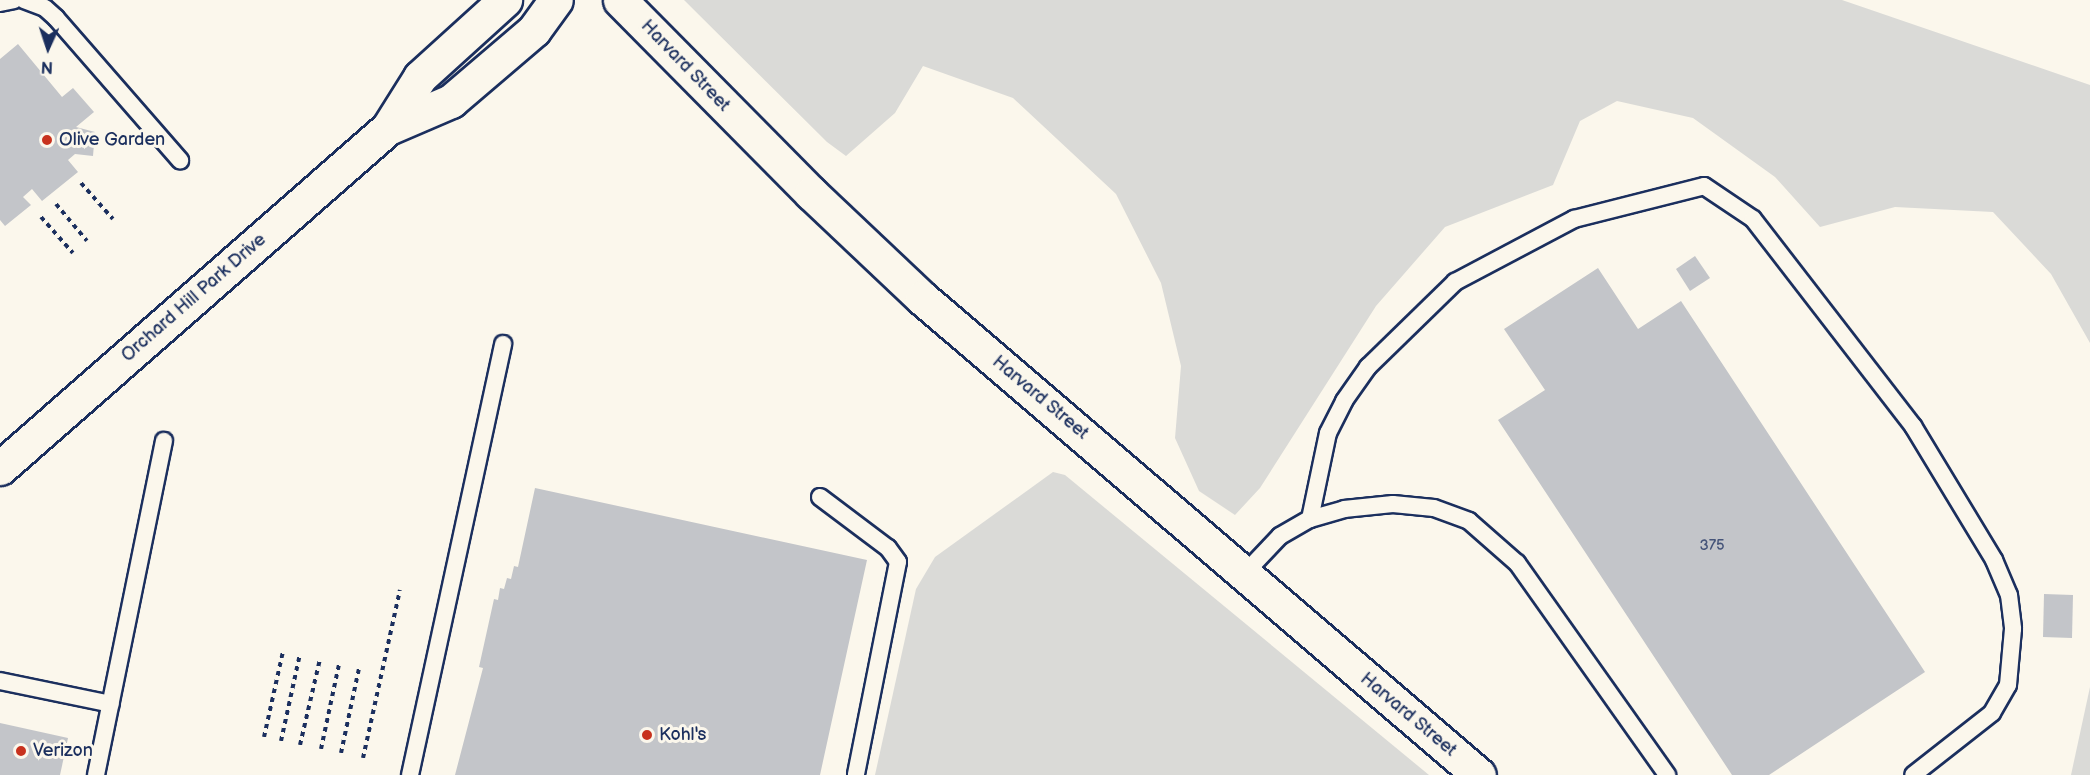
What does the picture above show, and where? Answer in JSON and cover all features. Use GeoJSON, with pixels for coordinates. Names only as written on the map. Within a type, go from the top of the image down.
{"type":"FeatureCollection","features":[{"type":"Feature","properties":{"kind":"main road"},"geometry":{"type":"LineString","coordinates":[[420,77],[471,0]]}},
{"type":"Feature","properties":{"kind":"main road","name":"Orchard Hill Park Drive"},"geometry":{"type":"LineString","coordinates":[[0,468],[388,128],[420,77],[505,0]]}},
{"type":"Feature","properties":{"kind":"main road","name":"Orchard Hill Park Drive"},"geometry":{"type":"LineString","coordinates":[[388,128],[452,101],[534,30],[556,0]]}},
{"type":"Feature","properties":{"kind":"main road","name":"Harvard Street"},"geometry":{"type":"LineString","coordinates":[[620,0],[794,176],[922,298],[1479,775]]}},
{"type":"Feature","properties":{"kind":"lane"},"geometry":{"type":"LineString","coordinates":[[0,3],[14,0]]}},
{"type":"Feature","properties":{"kind":"lane"},"geometry":{"type":"LineString","coordinates":[[24,0],[45,8],[56,18],[180,160]]}},
{"type":"Feature","properties":{"kind":"lane"},"geometry":{"type":"LineString","coordinates":[[1310,519],[1328,433],[1344,401],[1368,367],[1455,282],[1574,219],[1704,186],[1754,219],[1912,426],[1994,560],[2009,595],[2013,629],[2008,685],[1992,713],[1913,775]]}},
{"type":"Feature","properties":{"kind":"lane"},"geometry":{"type":"LineString","coordinates":[[410,775],[503,344]]}},
{"type":"Feature","properties":{"kind":"lane"},"geometry":{"type":"LineString","coordinates":[[96,775],[165,441]]}},
{"type":"Feature","properties":{"kind":"lane"},"geometry":{"type":"LineString","coordinates":[[820,497],[888,548],[898,562],[856,775]]}},
{"type":"Feature","properties":{"kind":"lane"},"geometry":{"type":"LineString","coordinates":[[1245,573],[1280,536],[1310,519],[1344,509],[1393,504],[1434,508],[1468,521],[1517,563],[1668,775]]}},
{"type":"Feature","properties":{"kind":"lane"},"geometry":{"type":"LineString","coordinates":[[0,681],[111,704]]}},
{"type":"Feature","properties":{"kind":"path"},"geometry":{"type":"LineString","coordinates":[[81,183],[112,219]]}},
{"type":"Feature","properties":{"kind":"path"},"geometry":{"type":"LineString","coordinates":[[56,204],[87,240]]}},
{"type":"Feature","properties":{"kind":"path"},"geometry":{"type":"LineString","coordinates":[[41,217],[73,253]]}},
{"type":"Feature","properties":{"kind":"path"},"geometry":{"type":"LineString","coordinates":[[363,758],[400,590]]}},
{"type":"Feature","properties":{"kind":"path"},"geometry":{"type":"LineString","coordinates":[[264,737],[283,651]]}},
{"type":"Feature","properties":{"kind":"path"},"geometry":{"type":"LineString","coordinates":[[281,741],[300,654]]}},
{"type":"Feature","properties":{"kind":"path"},"geometry":{"type":"LineString","coordinates":[[300,745],[320,659]]}},
{"type":"Feature","properties":{"kind":"path"},"geometry":{"type":"LineString","coordinates":[[321,749],[339,664]]}},
{"type":"Feature","properties":{"kind":"path"},"geometry":{"type":"LineString","coordinates":[[340,753],[359,668]]}},
{"type":"Feature","properties":{"kind":"shaded area"},"geometry":{"type":"Polygon","coordinates":[[[684,0],[1842,0],[2090,85],[2090,343],[2051,274],[1993,212],[1895,207],[1820,227],[1775,177],[1693,118],[1617,101],[1580,121],[1553,185],[1445,227],[1376,306],[1260,488],[1235,515],[1199,491],[1175,438],[1181,366],[1161,283],[1116,194],[1013,98],[923,66],[895,113],[846,156],[827,142],[684,0]]]}},
{"type":"Feature","properties":{"kind":"shaded area"},"geometry":{"type":"Polygon","coordinates":[[[1053,472],[1065,475],[1429,775],[875,775],[916,589],[935,557],[1053,472]]]}},
{"type":"Feature","properties":{"kind":"shaded area"},"geometry":{"type":"Polygon","coordinates":[[[2090,687],[2090,775],[2071,775],[2090,687]]]}},
{"type":"Feature","properties":{"kind":"building","name":"Olive Garden"},"geometry":{"type":"Polygon","coordinates":[[[18,44],[62,97],[73,88],[94,112],[76,127],[95,132],[93,156],[75,154],[68,160],[78,172],[42,201],[32,189],[23,197],[31,205],[5,226],[0,220],[0,59],[18,44]]]}},
{"type":"Feature","properties":{"kind":"building"},"geometry":{"type":"Polygon","coordinates":[[[1695,256],[1710,278],[1690,291],[1676,269],[1695,256]]]}},
{"type":"Feature","properties":{"kind":"building"},"geometry":{"type":"Polygon","coordinates":[[[1598,268],[1638,329],[1681,301],[1925,672],[1769,775],[1732,775],[1498,420],[1545,390],[1504,329],[1598,268]]]}},
{"type":"Feature","properties":{"kind":"building"},"geometry":{"type":"Polygon","coordinates":[[[535,488],[867,560],[820,775],[455,775],[483,668],[479,667],[494,599],[498,600],[500,588],[504,589],[507,578],[511,579],[514,566],[518,567],[535,488]]]}},
{"type":"Feature","properties":{"kind":"building"},"geometry":{"type":"Polygon","coordinates":[[[2044,594],[2073,595],[2072,638],[2043,637],[2044,594]]]}},
{"type":"Feature","properties":{"kind":"building"},"geometry":{"type":"Polygon","coordinates":[[[0,723],[68,738],[60,775],[0,775],[0,723]]]}},
{"type":"Feature","properties":{"kind":"place","name":"Olive Garden"},"geometry":{"type":"Point","coordinates":[47,140]}},
{"type":"Feature","properties":{"kind":"place","name":"Kohl's"},"geometry":{"type":"Point","coordinates":[647,735]}},
{"type":"Feature","properties":{"kind":"place","name":"Verizon"},"geometry":{"type":"Point","coordinates":[21,751]}}]}
